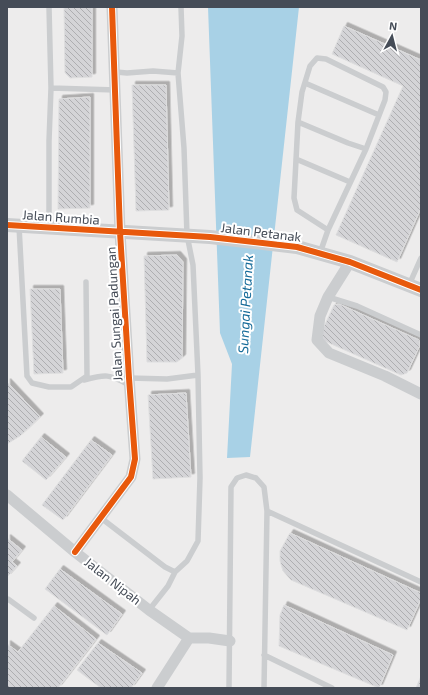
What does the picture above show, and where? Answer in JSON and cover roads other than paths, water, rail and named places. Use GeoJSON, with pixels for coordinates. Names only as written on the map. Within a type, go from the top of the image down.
{"type":"FeatureCollection","features":[{"type":"Feature","properties":{"kind":"street","name":"Jalan Sungai Padungan"},"geometry":{"type":"LineString","coordinates":[[75,552],[131,477],[135,459],[120,232],[116,72],[112,7]]}},
{"type":"Feature","properties":{"kind":"street","name":"Jalan Rumbia"},"geometry":{"type":"LineString","coordinates":[[13,225],[210,237]]}},
{"type":"Feature","properties":{"kind":"street","name":"Jalan Petanak"},"geometry":{"type":"LineString","coordinates":[[210,237],[296,247],[350,262],[415,288]]}},
{"type":"Feature","properties":{"kind":"street"},"geometry":{"type":"LineString","coordinates":[[350,262],[328,298],[320,316],[317,340],[329,353],[385,376],[421,394]]}},
{"type":"Feature","properties":{"kind":"street","name":"Jalan Nipah"},"geometry":{"type":"LineString","coordinates":[[8,498],[32,515],[75,552],[149,610],[189,638]]}},
{"type":"Feature","properties":{"kind":"street"},"geometry":{"type":"LineString","coordinates":[[157,688],[189,638],[209,638],[230,641]]}},
{"type":"Feature","properties":{"kind":"lane"},"geometry":{"type":"LineString","coordinates":[[49,7],[51,88],[49,141],[49,228]]}},
{"type":"Feature","properties":{"kind":"lane"},"geometry":{"type":"LineString","coordinates":[[149,610],[168,586],[175,572],[187,561],[198,541],[200,478],[198,375],[193,265],[187,235],[184,148],[178,73],[182,36],[181,7]]}},
{"type":"Feature","properties":{"kind":"lane"},"geometry":{"type":"LineString","coordinates":[[320,253],[328,230],[366,149],[385,100],[386,92],[383,87],[326,59],[317,58],[310,66],[302,92],[298,122],[294,198],[297,210],[328,230]]}},
{"type":"Feature","properties":{"kind":"lane"},"geometry":{"type":"LineString","coordinates":[[116,72],[127,73],[154,71],[178,73]]}},
{"type":"Feature","properties":{"kind":"lane"},"geometry":{"type":"LineString","coordinates":[[305,83],[379,115]]}},
{"type":"Feature","properties":{"kind":"lane"},"geometry":{"type":"LineString","coordinates":[[51,88],[116,90]]}},
{"type":"Feature","properties":{"kind":"lane"},"geometry":{"type":"LineString","coordinates":[[298,122],[366,149]]}},
{"type":"Feature","properties":{"kind":"lane"},"geometry":{"type":"LineString","coordinates":[[296,159],[350,182]]}},
{"type":"Feature","properties":{"kind":"lane"},"geometry":{"type":"LineString","coordinates":[[13,225],[27,376],[32,383],[49,387],[71,387],[87,376],[86,282]]}},
{"type":"Feature","properties":{"kind":"lane"},"geometry":{"type":"LineString","coordinates":[[415,288],[420,262]]}},
{"type":"Feature","properties":{"kind":"lane"},"geometry":{"type":"LineString","coordinates":[[328,298],[357,306],[421,335]]}},
{"type":"Feature","properties":{"kind":"lane"},"geometry":{"type":"LineString","coordinates":[[80,381],[101,375],[113,376],[129,382],[198,375]]}},
{"type":"Feature","properties":{"kind":"lane"},"geometry":{"type":"LineString","coordinates":[[229,688],[231,486],[237,478],[246,475],[256,478],[264,488],[267,511],[264,688]]}},
{"type":"Feature","properties":{"kind":"lane"},"geometry":{"type":"LineString","coordinates":[[267,511],[421,582]]}},
{"type":"Feature","properties":{"kind":"lane"},"geometry":{"type":"LineString","coordinates":[[101,518],[165,567],[175,572]]}},
{"type":"Feature","properties":{"kind":"lane"},"geometry":{"type":"LineString","coordinates":[[7,600],[13,602],[34,618]]}},
{"type":"Feature","properties":{"kind":"lane"},"geometry":{"type":"LineString","coordinates":[[264,655],[332,688]]}},
{"type":"Feature","properties":{"kind":"water","name":"Sungai Petanak"},"geometry":{"type":"Polygon","coordinates":[[[208,7],[299,7],[250,457],[227,458],[232,364],[220,333],[208,7]]]}}]}
